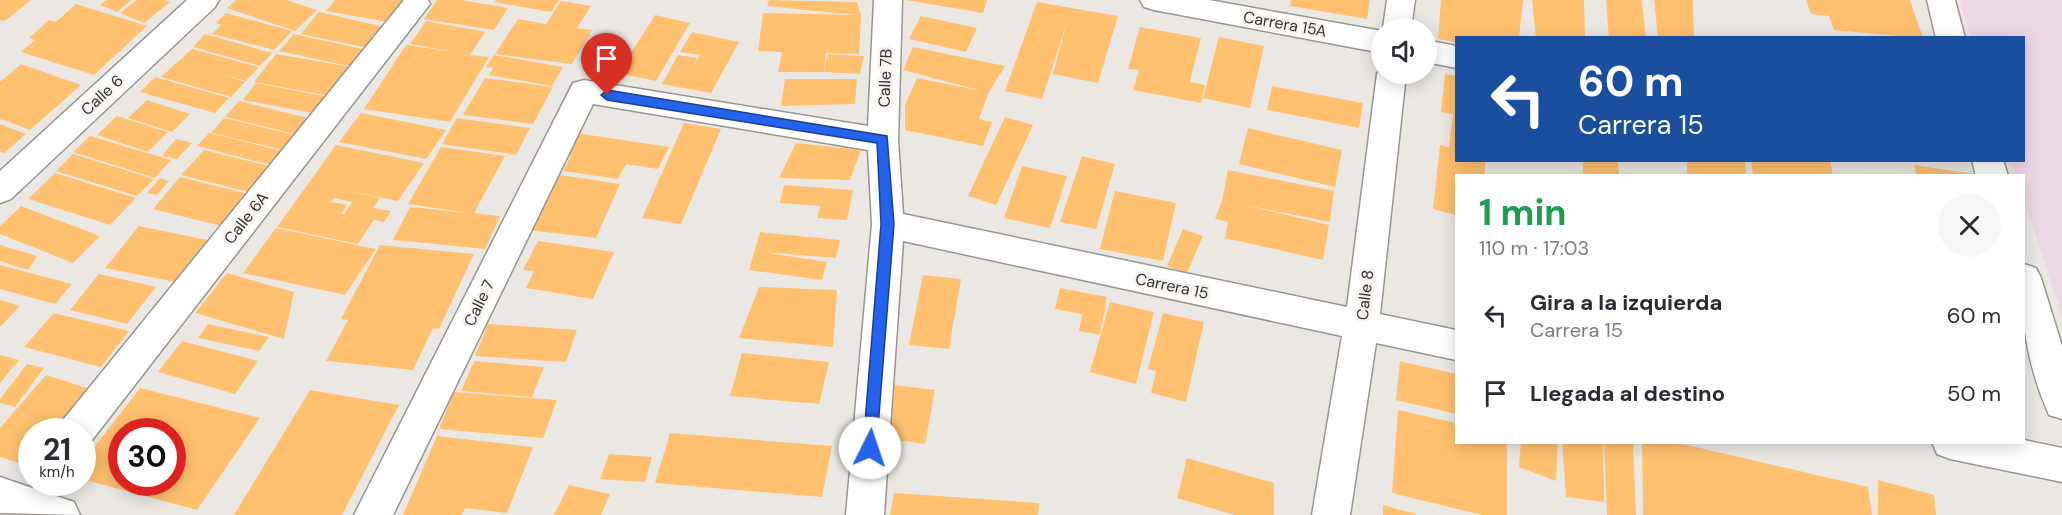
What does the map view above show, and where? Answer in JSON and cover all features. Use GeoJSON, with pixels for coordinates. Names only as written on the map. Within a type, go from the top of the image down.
{"type":"FeatureCollection","features":[{"type":"Feature","properties":{"kind":"street","name":"Calle 6"},"geometry":{"type":"LineString","coordinates":[[0,190],[205,0]]}},
{"type":"Feature","properties":{"kind":"street","name":"Calle 7B"},"geometry":{"type":"LineString","coordinates":[[865,515],[888,224],[883,140],[888,0]]}},
{"type":"Feature","properties":{"kind":"street","name":"Carrera 15A"},"geometry":{"type":"LineString","coordinates":[[1154,0],[1371,40]]}},
{"type":"Feature","properties":{"kind":"street"},"geometry":{"type":"LineString","coordinates":[[1398,18],[1401,0]]}},
{"type":"Feature","properties":{"kind":"street"},"geometry":{"type":"LineString","coordinates":[[1941,0],[1951,36]]}},
{"type":"Feature","properties":{"kind":"street","name":"Calle 6A"},"geometry":{"type":"LineString","coordinates":[[87,418],[416,4]]}},
{"type":"Feature","properties":{"kind":"street"},"geometry":{"type":"LineString","coordinates":[[1437,53],[1455,57]]}},
{"type":"Feature","properties":{"kind":"street","name":"Calle 8"},"geometry":{"type":"LineString","coordinates":[[1331,515],[1361,327],[1391,84]]}},
{"type":"Feature","properties":{"kind":"street","name":"Calle 7"},"geometry":{"type":"LineString","coordinates":[[374,515],[584,91],[883,140]]}},
{"type":"Feature","properties":{"kind":"street","name":"Carrera 15"},"geometry":{"type":"LineString","coordinates":[[888,224],[1361,327],[1455,345]]}},
{"type":"Feature","properties":{"kind":"street"},"geometry":{"type":"LineString","coordinates":[[2025,281],[2062,403]]}},
{"type":"Feature","properties":{"kind":"street"},"geometry":{"type":"LineString","coordinates":[[1960,444],[2062,465]]}},
{"type":"Feature","properties":{"kind":"street"},"geometry":{"type":"LineString","coordinates":[[16,499],[61,515]]}},
{"type":"Feature","properties":{"kind":"shaded area"},"geometry":{"type":"Polygon","coordinates":[[[1959,0],[2062,0],[2062,317],[2025,202],[2025,174],[2016,174],[2011,162],[2025,162],[2025,36],[1971,36],[1959,0]]]}},
{"type":"Feature","properties":{"kind":"building"},"geometry":{"type":"Polygon","coordinates":[[[0,0],[31,0],[5,21],[0,20],[0,0]]]}},
{"type":"Feature","properties":{"kind":"building"},"geometry":{"type":"Polygon","coordinates":[[[106,0],[131,0],[117,12],[100,5],[106,0]]]}},
{"type":"Feature","properties":{"kind":"building"},"geometry":{"type":"Polygon","coordinates":[[[137,0],[170,2],[144,23],[120,13],[137,0]]]}},
{"type":"Feature","properties":{"kind":"building"},"geometry":{"type":"Polygon","coordinates":[[[236,0],[286,0],[317,10],[295,31],[227,8],[236,0]]]}},
{"type":"Feature","properties":{"kind":"building"},"geometry":{"type":"Polygon","coordinates":[[[335,0],[404,0],[387,22],[326,11],[335,0]]]}},
{"type":"Feature","properties":{"kind":"building"},"geometry":{"type":"Polygon","coordinates":[[[437,0],[461,0],[508,8],[494,30],[424,19],[437,0]]]}},
{"type":"Feature","properties":{"kind":"building"},"geometry":{"type":"Polygon","coordinates":[[[496,0],[559,0],[551,12],[494,2],[496,0]]]}},
{"type":"Feature","properties":{"kind":"building"},"geometry":{"type":"Polygon","coordinates":[[[769,0],[857,2],[861,16],[859,54],[826,53],[824,72],[778,72],[782,52],[758,51],[763,13],[856,15],[767,6],[769,0]]]}},
{"type":"Feature","properties":{"kind":"building"},"geometry":{"type":"Polygon","coordinates":[[[906,0],[987,0],[983,13],[906,0]]]}},
{"type":"Feature","properties":{"kind":"building"},"geometry":{"type":"Polygon","coordinates":[[[1291,0],[1370,0],[1367,19],[1290,6],[1291,0]]]}},
{"type":"Feature","properties":{"kind":"building"},"geometry":{"type":"Polygon","coordinates":[[[1441,0],[1523,0],[1519,36],[1455,36],[1455,42],[1438,39],[1441,0]]]}},
{"type":"Feature","properties":{"kind":"building"},"geometry":{"type":"Polygon","coordinates":[[[1532,0],[1584,0],[1585,36],[1536,36],[1532,0]]]}},
{"type":"Feature","properties":{"kind":"building"},"geometry":{"type":"Polygon","coordinates":[[[1606,0],[1642,0],[1646,36],[1609,36],[1606,0]]]}},
{"type":"Feature","properties":{"kind":"building"},"geometry":{"type":"Polygon","coordinates":[[[1654,0],[1693,0],[1694,36],[1658,36],[1654,0]]]}},
{"type":"Feature","properties":{"kind":"building"},"geometry":{"type":"Polygon","coordinates":[[[1806,0],[1910,0],[1922,36],[1834,30],[1829,16],[1811,14],[1806,0]]]}},
{"type":"Feature","properties":{"kind":"building"},"geometry":{"type":"Polygon","coordinates":[[[561,1],[591,6],[577,28],[592,30],[572,64],[495,54],[518,19],[546,24],[561,1]]]}},
{"type":"Feature","properties":{"kind":"building"},"geometry":{"type":"Polygon","coordinates":[[[1037,2],[1118,16],[1098,83],[1053,74],[1067,22],[1042,99],[1005,91],[1037,2]]]}},
{"type":"Feature","properties":{"kind":"building"},"geometry":{"type":"Polygon","coordinates":[[[76,4],[147,26],[94,75],[21,52],[35,40],[29,38],[49,20],[56,22],[76,4]]]}},
{"type":"Feature","properties":{"kind":"building"},"geometry":{"type":"Polygon","coordinates":[[[319,12],[385,27],[368,48],[301,34],[319,12]]]}},
{"type":"Feature","properties":{"kind":"building"},"geometry":{"type":"Polygon","coordinates":[[[226,13],[292,31],[274,50],[212,34],[221,25],[216,23],[226,13]]]}},
{"type":"Feature","properties":{"kind":"building"},"geometry":{"type":"Polygon","coordinates":[[[655,15],[690,23],[656,81],[618,73],[655,15]]]}},
{"type":"Feature","properties":{"kind":"building"},"geometry":{"type":"Polygon","coordinates":[[[921,16],[977,28],[966,52],[909,39],[921,16]]]}},
{"type":"Feature","properties":{"kind":"building"},"geometry":{"type":"Polygon","coordinates":[[[426,21],[485,32],[470,55],[489,57],[450,122],[364,109],[406,45],[454,52],[410,44],[426,21]]]}},
{"type":"Feature","properties":{"kind":"building"},"geometry":{"type":"Polygon","coordinates":[[[1140,27],[1201,38],[1190,82],[1205,85],[1201,103],[1133,90],[1139,70],[1128,69],[1140,27]]]}},
{"type":"Feature","properties":{"kind":"building"},"geometry":{"type":"Polygon","coordinates":[[[692,32],[739,42],[711,93],[662,84],[678,55],[697,58],[692,69],[700,55],[680,52],[692,32]]]}},
{"type":"Feature","properties":{"kind":"building"},"geometry":{"type":"Polygon","coordinates":[[[205,34],[272,53],[260,66],[193,47],[205,34]]]}},
{"type":"Feature","properties":{"kind":"building"},"geometry":{"type":"Polygon","coordinates":[[[294,34],[367,50],[353,67],[279,51],[294,34]]]}},
{"type":"Feature","properties":{"kind":"building"},"geometry":{"type":"Polygon","coordinates":[[[1219,37],[1264,46],[1250,108],[1203,98],[1219,37]]]}},
{"type":"Feature","properties":{"kind":"building"},"geometry":{"type":"Polygon","coordinates":[[[913,47],[1005,66],[989,92],[979,119],[992,122],[983,146],[905,130],[905,105],[917,78],[982,91],[903,70],[913,47]]]}},
{"type":"Feature","properties":{"kind":"building"},"geometry":{"type":"Polygon","coordinates":[[[192,49],[259,67],[246,81],[222,74],[245,82],[231,97],[161,77],[192,49]]]}},
{"type":"Feature","properties":{"kind":"building"},"geometry":{"type":"Polygon","coordinates":[[[276,54],[351,67],[330,96],[254,82],[276,54]]]}},
{"type":"Feature","properties":{"kind":"building"},"geometry":{"type":"Polygon","coordinates":[[[828,54],[864,56],[860,74],[824,72],[828,54]]]}},
{"type":"Feature","properties":{"kind":"building"},"geometry":{"type":"Polygon","coordinates":[[[494,55],[563,67],[552,86],[489,75],[493,68],[486,67],[494,55]]]}},
{"type":"Feature","properties":{"kind":"building"},"geometry":{"type":"Polygon","coordinates":[[[21,64],[81,85],[30,130],[0,119],[0,82],[21,64]]]}},
{"type":"Feature","properties":{"kind":"building"},"geometry":{"type":"Polygon","coordinates":[[[1445,74],[1455,76],[1455,162],[1486,162],[1484,174],[1455,174],[1455,215],[1433,209],[1440,145],[1449,147],[1453,114],[1441,112],[1445,74]]]}},
{"type":"Feature","properties":{"kind":"building"},"geometry":{"type":"Polygon","coordinates":[[[155,77],[229,98],[215,113],[140,92],[155,77]]]}},
{"type":"Feature","properties":{"kind":"building"},"geometry":{"type":"Polygon","coordinates":[[[485,78],[553,87],[533,124],[463,115],[485,78]]]}},
{"type":"Feature","properties":{"kind":"building"},"geometry":{"type":"Polygon","coordinates":[[[785,79],[857,79],[855,104],[781,106],[785,79]]]}},
{"type":"Feature","properties":{"kind":"building"},"geometry":{"type":"Polygon","coordinates":[[[256,83],[329,97],[317,114],[243,100],[256,83]]]}},
{"type":"Feature","properties":{"kind":"building"},"geometry":{"type":"Polygon","coordinates":[[[1272,86],[1363,103],[1359,128],[1267,110],[1272,86]]]}},
{"type":"Feature","properties":{"kind":"building"},"geometry":{"type":"Polygon","coordinates":[[[147,100],[190,114],[172,132],[128,118],[147,100]]]}},
{"type":"Feature","properties":{"kind":"building"},"geometry":{"type":"Polygon","coordinates":[[[239,101],[316,120],[303,136],[225,117],[239,101]]]}},
{"type":"Feature","properties":{"kind":"building"},"geometry":{"type":"Polygon","coordinates":[[[361,113],[446,130],[426,159],[339,142],[361,113]]]}},
{"type":"Feature","properties":{"kind":"building"},"geometry":{"type":"Polygon","coordinates":[[[117,116],[168,132],[148,152],[97,135],[117,116]]]}},
{"type":"Feature","properties":{"kind":"building"},"geometry":{"type":"Polygon","coordinates":[[[1005,117],[1033,125],[996,205],[968,196],[1005,117]]]}},
{"type":"Feature","properties":{"kind":"building"},"geometry":{"type":"Polygon","coordinates":[[[224,118],[304,137],[292,152],[211,133],[224,118]]]}},
{"type":"Feature","properties":{"kind":"building"},"geometry":{"type":"Polygon","coordinates":[[[457,118],[530,128],[516,155],[442,144],[457,118]]]}},
{"type":"Feature","properties":{"kind":"building"},"geometry":{"type":"Polygon","coordinates":[[[684,123],[721,129],[681,224],[642,218],[684,123]]]}},
{"type":"Feature","properties":{"kind":"building"},"geometry":{"type":"Polygon","coordinates":[[[0,124],[26,134],[4,153],[0,152],[0,124]]]}},
{"type":"Feature","properties":{"kind":"building"},"geometry":{"type":"Polygon","coordinates":[[[1248,128],[1342,150],[1335,187],[1239,164],[1248,128]]]}},
{"type":"Feature","properties":{"kind":"building"},"geometry":{"type":"Polygon","coordinates":[[[209,133],[286,152],[275,166],[197,146],[209,133]]]}},
{"type":"Feature","properties":{"kind":"building"},"geometry":{"type":"Polygon","coordinates":[[[576,133],[669,147],[658,169],[626,164],[618,179],[563,171],[571,155],[564,154],[576,133]]]}},
{"type":"Feature","properties":{"kind":"building"},"geometry":{"type":"Polygon","coordinates":[[[90,136],[171,160],[155,178],[73,152],[90,136]]]}},
{"type":"Feature","properties":{"kind":"building"},"geometry":{"type":"Polygon","coordinates":[[[176,139],[192,143],[177,159],[162,156],[176,139]]]}},
{"type":"Feature","properties":{"kind":"building"},"geometry":{"type":"Polygon","coordinates":[[[796,143],[861,150],[850,180],[779,178],[796,143]]]}},
{"type":"Feature","properties":{"kind":"building"},"geometry":{"type":"Polygon","coordinates":[[[336,145],[424,163],[398,201],[340,189],[380,198],[373,208],[391,211],[384,222],[374,220],[358,244],[277,227],[336,145]],[[334,198],[331,202],[347,205],[341,214],[344,214],[352,202],[334,198]]]}},
{"type":"Feature","properties":{"kind":"building"},"geometry":{"type":"Polygon","coordinates":[[[441,147],[505,156],[474,213],[500,216],[485,249],[393,240],[410,207],[469,213],[408,204],[441,147]]]}},
{"type":"Feature","properties":{"kind":"building"},"geometry":{"type":"Polygon","coordinates":[[[204,150],[274,167],[253,193],[181,175],[204,150]]]}},
{"type":"Feature","properties":{"kind":"building"},"geometry":{"type":"Polygon","coordinates":[[[73,154],[154,179],[137,196],[56,171],[73,154]]]}},
{"type":"Feature","properties":{"kind":"building"},"geometry":{"type":"Polygon","coordinates":[[[1082,156],[1115,164],[1096,229],[1060,222],[1082,156]]]}},
{"type":"Feature","properties":{"kind":"building"},"geometry":{"type":"Polygon","coordinates":[[[1583,162],[1618,162],[1619,174],[1583,174],[1583,162]]]}},
{"type":"Feature","properties":{"kind":"building"},"geometry":{"type":"Polygon","coordinates":[[[1687,162],[1745,162],[1746,174],[1687,174],[1687,162]]]}},
{"type":"Feature","properties":{"kind":"building"},"geometry":{"type":"Polygon","coordinates":[[[1751,162],[1830,162],[1833,174],[1753,174],[1751,162]]]}},
{"type":"Feature","properties":{"kind":"building"},"geometry":{"type":"Polygon","coordinates":[[[1914,165],[1974,174],[1916,174],[1914,165]]]}},
{"type":"Feature","properties":{"kind":"building"},"geometry":{"type":"Polygon","coordinates":[[[1022,166],[1067,176],[1050,228],[1004,218],[1022,166]]]}},
{"type":"Feature","properties":{"kind":"building"},"geometry":{"type":"Polygon","coordinates":[[[1228,170],[1334,191],[1330,222],[1240,204],[1329,225],[1323,260],[1225,238],[1228,222],[1215,219],[1222,200],[1228,170]]]}},
{"type":"Feature","properties":{"kind":"building"},"geometry":{"type":"Polygon","coordinates":[[[55,173],[136,198],[110,225],[28,199],[55,173]]]}},
{"type":"Feature","properties":{"kind":"building"},"geometry":{"type":"Polygon","coordinates":[[[554,174],[620,184],[596,238],[527,230],[554,174]]]}},
{"type":"Feature","properties":{"kind":"building"},"geometry":{"type":"Polygon","coordinates":[[[180,177],[252,195],[225,227],[153,209],[180,177]]]}},
{"type":"Feature","properties":{"kind":"building"},"geometry":{"type":"Polygon","coordinates":[[[160,178],[169,181],[157,195],[147,193],[160,178]]]}},
{"type":"Feature","properties":{"kind":"building"},"geometry":{"type":"Polygon","coordinates":[[[784,185],[853,190],[847,220],[817,218],[820,206],[780,203],[784,185]]]}},
{"type":"Feature","properties":{"kind":"building"},"geometry":{"type":"Polygon","coordinates":[[[1115,191],[1176,203],[1163,261],[1100,249],[1115,191]]]}},
{"type":"Feature","properties":{"kind":"building"},"geometry":{"type":"Polygon","coordinates":[[[21,206],[100,236],[73,263],[0,234],[0,226],[21,206]]]}},
{"type":"Feature","properties":{"kind":"building"},"geometry":{"type":"Polygon","coordinates":[[[139,226],[207,240],[175,282],[105,268],[139,226]]]}},
{"type":"Feature","properties":{"kind":"building"},"geometry":{"type":"Polygon","coordinates":[[[276,228],[376,249],[345,295],[243,273],[276,228]]]}},
{"type":"Feature","properties":{"kind":"building"},"geometry":{"type":"Polygon","coordinates":[[[1183,229],[1203,236],[1187,273],[1167,266],[1183,229]]]}},
{"type":"Feature","properties":{"kind":"building"},"geometry":{"type":"Polygon","coordinates":[[[760,232],[840,240],[836,258],[762,252],[827,262],[822,280],[749,270],[760,232]]]}},
{"type":"Feature","properties":{"kind":"building"},"geometry":{"type":"Polygon","coordinates":[[[538,241],[614,252],[593,299],[526,288],[534,271],[523,270],[538,241]]]}},
{"type":"Feature","properties":{"kind":"building"},"geometry":{"type":"Polygon","coordinates":[[[0,245],[37,256],[28,270],[0,261],[0,245]]]}},
{"type":"Feature","properties":{"kind":"building"},"geometry":{"type":"Polygon","coordinates":[[[380,245],[474,254],[439,329],[433,328],[413,370],[326,361],[348,320],[341,319],[380,245]]]}},
{"type":"Feature","properties":{"kind":"building"},"geometry":{"type":"Polygon","coordinates":[[[0,265],[72,284],[55,304],[0,289],[0,265]]]}},
{"type":"Feature","properties":{"kind":"building"},"geometry":{"type":"Polygon","coordinates":[[[227,273],[294,292],[284,339],[195,313],[227,273]]]}},
{"type":"Feature","properties":{"kind":"building"},"geometry":{"type":"Polygon","coordinates":[[[99,274],[156,287],[127,324],[70,310],[99,274]]]}},
{"type":"Feature","properties":{"kind":"building"},"geometry":{"type":"Polygon","coordinates":[[[923,275],[961,279],[949,349],[909,345],[923,275]]]}},
{"type":"Feature","properties":{"kind":"building"},"geometry":{"type":"Polygon","coordinates":[[[759,287],[837,290],[833,347],[739,338],[759,287]]]}},
{"type":"Feature","properties":{"kind":"building"},"geometry":{"type":"Polygon","coordinates":[[[1060,288],[1107,297],[1100,335],[1079,331],[1082,314],[1055,309],[1060,288]]]}},
{"type":"Feature","properties":{"kind":"building"},"geometry":{"type":"Polygon","coordinates":[[[0,300],[20,306],[0,327],[0,300]]]}},
{"type":"Feature","properties":{"kind":"building"},"geometry":{"type":"Polygon","coordinates":[[[1110,302],[1154,312],[1136,384],[1090,372],[1110,302]]]}},
{"type":"Feature","properties":{"kind":"building"},"geometry":{"type":"Polygon","coordinates":[[[54,313],[129,331],[101,367],[24,347],[54,313]]]}},
{"type":"Feature","properties":{"kind":"building"},"geometry":{"type":"Polygon","coordinates":[[[1163,313],[1204,322],[1186,402],[1151,393],[1156,371],[1148,369],[1163,313]]]}},
{"type":"Feature","properties":{"kind":"building"},"geometry":{"type":"Polygon","coordinates":[[[208,324],[269,337],[259,351],[198,338],[208,324]]]}},
{"type":"Feature","properties":{"kind":"building"},"geometry":{"type":"Polygon","coordinates":[[[488,324],[577,330],[566,362],[475,356],[488,324]]]}},
{"type":"Feature","properties":{"kind":"building"},"geometry":{"type":"Polygon","coordinates":[[[182,341],[258,361],[235,394],[158,372],[182,341]]]}},
{"type":"Feature","properties":{"kind":"building"},"geometry":{"type":"Polygon","coordinates":[[[742,353],[829,362],[819,404],[730,396],[742,353]]]}},
{"type":"Feature","properties":{"kind":"building"},"geometry":{"type":"Polygon","coordinates":[[[0,355],[19,360],[0,383],[0,355]]]}},
{"type":"Feature","properties":{"kind":"building"},"geometry":{"type":"Polygon","coordinates":[[[474,361],[544,367],[532,397],[461,391],[474,361]]]}},
{"type":"Feature","properties":{"kind":"building"},"geometry":{"type":"Polygon","coordinates":[[[1400,361],[1455,374],[1455,414],[1396,400],[1400,361]]]}},
{"type":"Feature","properties":{"kind":"building"},"geometry":{"type":"Polygon","coordinates":[[[27,364],[44,368],[15,407],[0,403],[0,399],[27,364]]]}},
{"type":"Feature","properties":{"kind":"building"},"geometry":{"type":"Polygon","coordinates":[[[46,375],[90,389],[66,418],[18,418],[18,463],[0,457],[0,428],[46,375]]]}},
{"type":"Feature","properties":{"kind":"building"},"geometry":{"type":"Polygon","coordinates":[[[894,385],[935,390],[925,444],[882,438],[894,385]]]}},
{"type":"Feature","properties":{"kind":"building"},"geometry":{"type":"Polygon","coordinates":[[[140,388],[260,418],[197,510],[145,496],[186,496],[186,418],[117,418],[140,388]]]}},
{"type":"Feature","properties":{"kind":"building"},"geometry":{"type":"Polygon","coordinates":[[[310,390],[399,405],[342,515],[234,515],[310,390]]]}},
{"type":"Feature","properties":{"kind":"building"},"geometry":{"type":"Polygon","coordinates":[[[454,392],[557,400],[543,438],[439,429],[454,392]]]}},
{"type":"Feature","properties":{"kind":"building"},"geometry":{"type":"Polygon","coordinates":[[[1398,410],[1455,423],[1455,444],[1507,444],[1507,515],[1482,515],[1392,493],[1398,410]]]}},
{"type":"Feature","properties":{"kind":"building"},"geometry":{"type":"Polygon","coordinates":[[[108,429],[108,486],[96,483],[96,445],[108,429]]]}},
{"type":"Feature","properties":{"kind":"building"},"geometry":{"type":"Polygon","coordinates":[[[670,433],[832,446],[822,497],[655,483],[670,433]]]}},
{"type":"Feature","properties":{"kind":"building"},"geometry":{"type":"Polygon","coordinates":[[[437,436],[533,447],[507,513],[465,508],[462,515],[403,515],[437,436]]]}},
{"type":"Feature","properties":{"kind":"building"},"geometry":{"type":"Polygon","coordinates":[[[1521,444],[1558,444],[1556,481],[1519,467],[1521,444]]]}},
{"type":"Feature","properties":{"kind":"building"},"geometry":{"type":"Polygon","coordinates":[[[1562,444],[1603,444],[1604,502],[1566,497],[1562,444]]]}},
{"type":"Feature","properties":{"kind":"building"},"geometry":{"type":"Polygon","coordinates":[[[1604,444],[1633,444],[1636,515],[1607,515],[1604,444]]]}},
{"type":"Feature","properties":{"kind":"building"},"geometry":{"type":"Polygon","coordinates":[[[1642,444],[1683,444],[1868,487],[1872,515],[1643,515],[1642,444]]]}},
{"type":"Feature","properties":{"kind":"building"},"geometry":{"type":"Polygon","coordinates":[[[609,454],[652,457],[645,482],[600,479],[609,454]]]}},
{"type":"Feature","properties":{"kind":"building"},"geometry":{"type":"Polygon","coordinates":[[[1187,458],[1274,483],[1274,515],[1235,515],[1177,498],[1187,458]]]}},
{"type":"Feature","properties":{"kind":"building"},"geometry":{"type":"Polygon","coordinates":[[[1878,480],[1934,495],[1936,515],[1878,515],[1878,480]]]}},
{"type":"Feature","properties":{"kind":"building"},"geometry":{"type":"Polygon","coordinates":[[[569,485],[610,494],[601,515],[554,515],[569,485]]]}},
{"type":"Feature","properties":{"kind":"building"},"geometry":{"type":"Polygon","coordinates":[[[894,493],[1039,503],[1038,515],[890,515],[894,493]]]}},
{"type":"Feature","properties":{"kind":"building"},"geometry":{"type":"Polygon","coordinates":[[[1383,505],[1416,514],[1416,515],[1383,515],[1383,505]]]}},
{"type":"Feature","properties":{"kind":"route"},"geometry":{"type":"LineString","coordinates":[[607,95],[883,140],[888,224],[870,448]]}}]}
